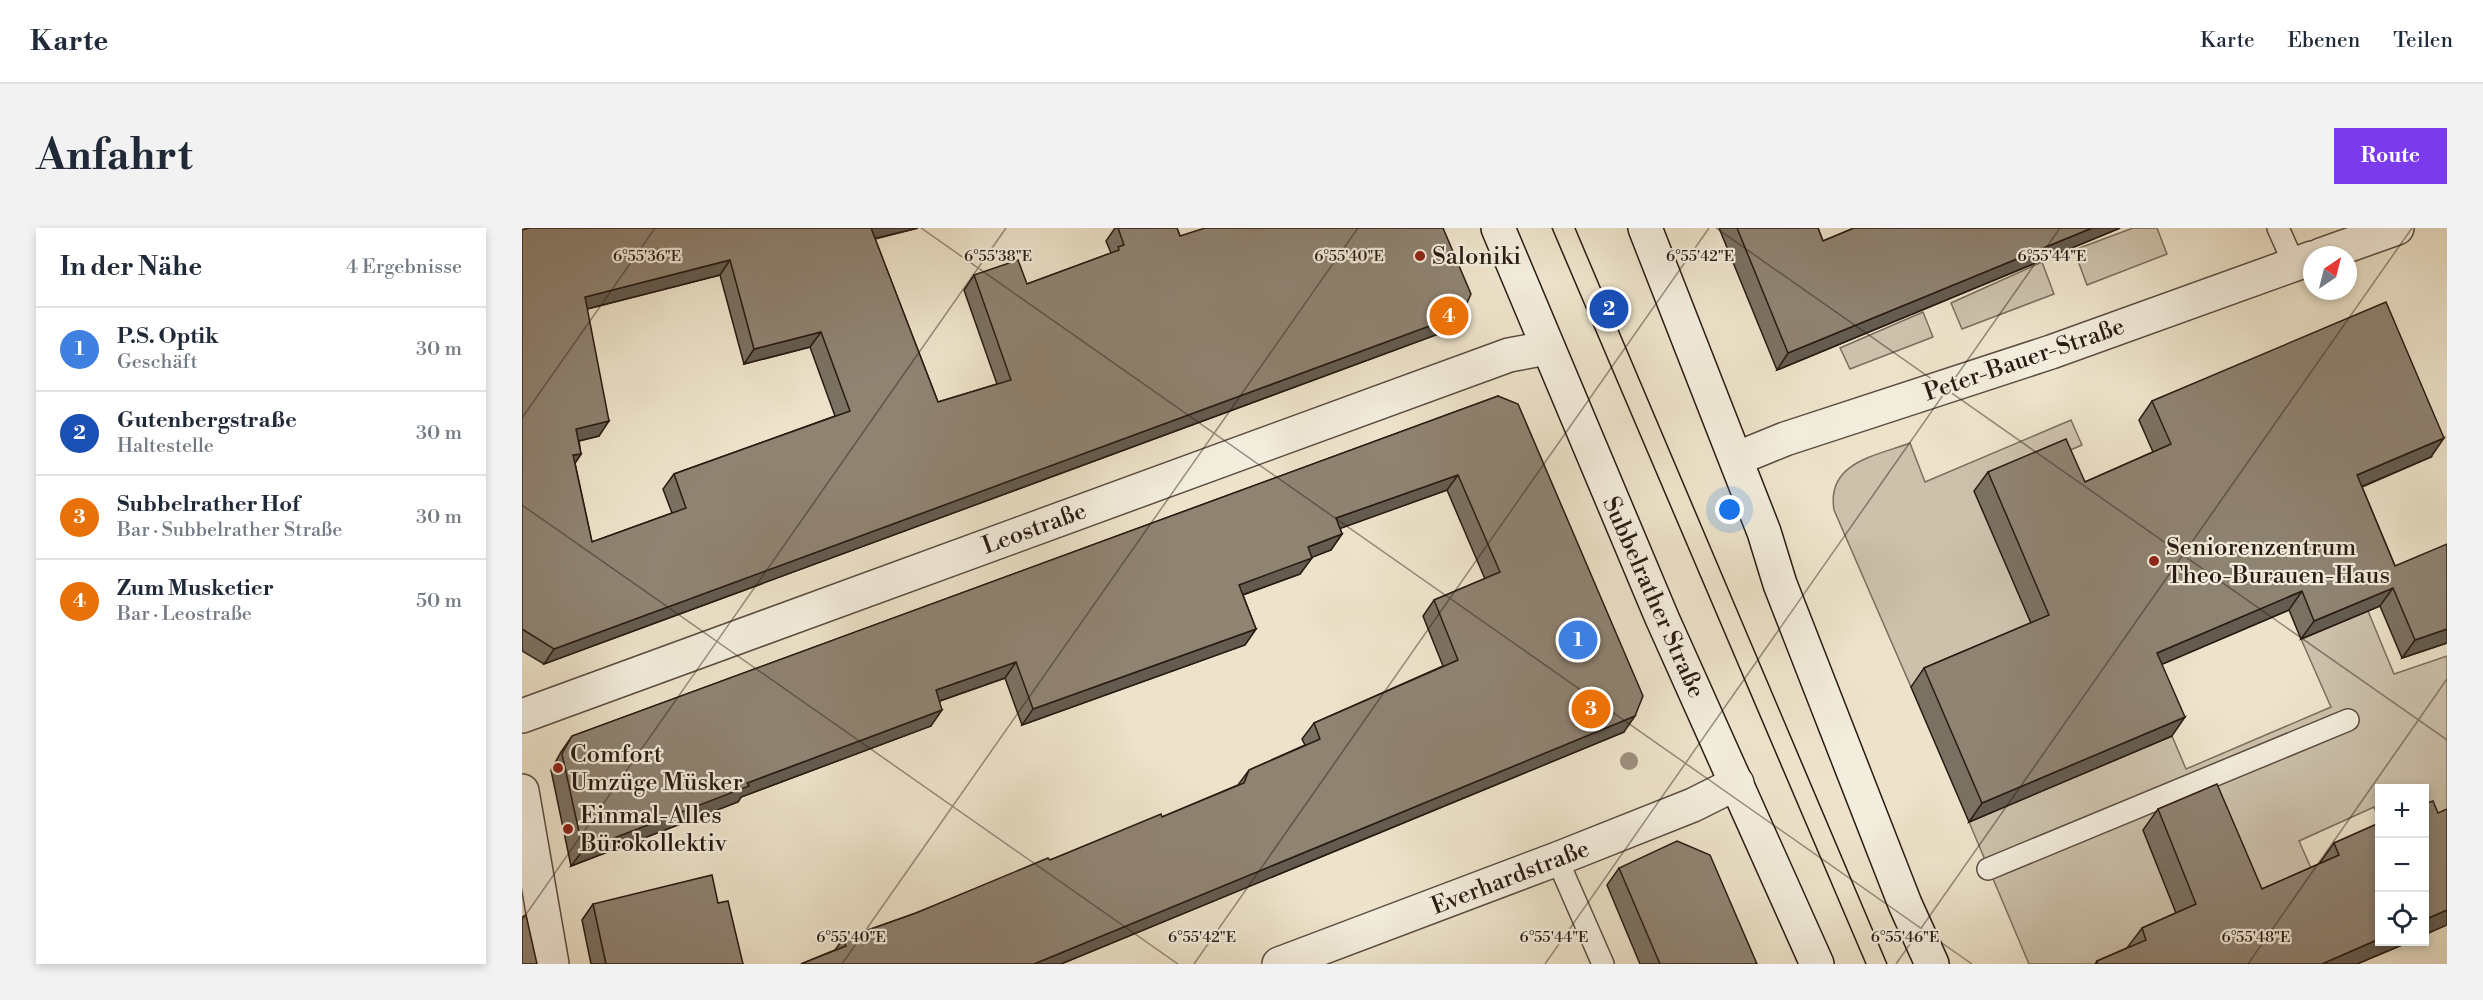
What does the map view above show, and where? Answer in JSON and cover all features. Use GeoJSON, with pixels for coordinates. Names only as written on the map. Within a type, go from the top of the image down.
{"type":"FeatureCollection","features":[{"type":"Feature","properties":{"kind":"street","name":"Subbelrather Straße"},"geometry":{"type":"LineString","coordinates":[[1498,228],[1662,618],[1817,964]]}},
{"type":"Feature","properties":{"kind":"street"},"geometry":{"type":"LineString","coordinates":[[1645,228],[1737,459],[1780,584],[1905,904],[1932,964]]}},
{"type":"Feature","properties":{"kind":"street","name":"Peter-Bauer-Straße"},"geometry":{"type":"LineString","coordinates":[[2346,246],[2397,228]]}},
{"type":"Feature","properties":{"kind":"street","name":"Peter-Bauer-Straße"},"geometry":{"type":"LineString","coordinates":[[1737,459],[1785,439],[2051,352],[2303,261]]}},
{"type":"Feature","properties":{"kind":"street","name":"Leostraße"},"geometry":{"type":"LineString","coordinates":[[522,716],[1509,355],[1547,348]]}},
{"type":"Feature","properties":{"kind":"street","name":"Everhardstraße"},"geometry":{"type":"LineString","coordinates":[[1279,964],[1557,859],[1693,805],[1737,783]]}},
{"type":"Feature","properties":{"kind":"street"},"geometry":{"type":"LineString","coordinates":[[522,792],[552,964]]}},
{"type":"Feature","properties":{"kind":"lane"},"geometry":{"type":"LineString","coordinates":[[2278,228],[2303,253]]}},
{"type":"Feature","properties":{"kind":"lane"},"geometry":{"type":"LineString","coordinates":[[1988,868],[2348,720]]}},
{"type":"Feature","properties":{"kind":"lane"},"geometry":{"type":"LineString","coordinates":[[1557,859],[1604,964]]}},
{"type":"Feature","properties":{"kind":"shaded area"},"geometry":{"type":"Polygon","coordinates":[[[2133,228],[2157,228],[2167,254],[2087,285],[2074,250],[2133,228]]]}},
{"type":"Feature","properties":{"kind":"shaded area"},"geometry":{"type":"Polygon","coordinates":[[[2042,262],[2054,294],[1962,329],[1951,303],[2042,262]]]}},
{"type":"Feature","properties":{"kind":"shaded area"},"geometry":{"type":"Polygon","coordinates":[[[1923,312],[1933,337],[1850,369],[1840,348],[1923,312]]]}},
{"type":"Feature","properties":{"kind":"shaded area"},"geometry":{"type":"Polygon","coordinates":[[[2071,420],[2082,445],[1975,491],[2049,665],[1998,650],[1911,687],[1834,510],[1834,494],[1838,481],[1856,463],[1910,443],[1925,482],[2071,420]]]}},
{"type":"Feature","properties":{"kind":"shaded area"},"geometry":{"type":"Polygon","coordinates":[[[2368,611],[2394,674],[2447,656],[2447,824],[2429,832],[2429,784],[2375,784],[2375,809],[2374,807],[2299,841],[2311,868],[2125,964],[2029,964],[1969,822],[2172,736],[2186,769],[2331,707],[2301,639],[2368,611]]]}},
{"type":"Feature","properties":{"kind":"building"},"geometry":{"type":"Polygon","coordinates":[[[530,228],[871,228],[938,402],[1011,380],[974,275],[1018,260],[1027,284],[1119,250],[1118,247],[1124,245],[1118,228],[1177,228],[1180,236],[1205,228],[1443,228],[1471,294],[1462,314],[554,649],[522,629],[522,230],[530,228]],[[730,260],[585,297],[609,421],[576,429],[581,454],[573,455],[592,542],[686,508],[674,474],[850,411],[821,332],[754,349],[730,260]]]}},
{"type":"Feature","properties":{"kind":"building"},"geometry":{"type":"Polygon","coordinates":[[[1737,228],[1818,228],[1823,241],[1854,228],[2092,228],[1788,353],[1737,228]]]}},
{"type":"Feature","properties":{"kind":"building","name":"Seniorenzentrum Theo-Burauen-Haus"},"geometry":{"type":"Polygon","coordinates":[[[2386,302],[2444,438],[2357,475],[2395,566],[2447,544],[2447,629],[2415,640],[2393,588],[2314,621],[2302,591],[2157,653],[2185,717],[1982,803],[1924,668],[2049,615],[1988,472],[2066,439],[2085,482],[2171,444],[2152,401],[2386,302]]]}},
{"type":"Feature","properties":{"kind":"building"},"geometry":{"type":"Polygon","coordinates":[[[1498,396],[1518,404],[1643,696],[1635,716],[1034,964],[801,964],[846,946],[843,939],[916,913],[1048,858],[1050,860],[1161,814],[1162,817],[1244,783],[1249,770],[1320,739],[1314,723],[1458,660],[1434,600],[1500,572],[1458,475],[1336,518],[1342,534],[1308,547],[1312,558],[1239,585],[1256,629],[1033,709],[1016,662],[936,690],[942,710],[747,783],[749,786],[583,850],[562,754],[572,736],[1498,396]]]}},
{"type":"Feature","properties":{"kind":"building"},"geometry":{"type":"Polygon","coordinates":[[[2217,784],[2262,889],[2339,855],[2334,843],[2375,825],[2375,941],[2322,964],[2098,964],[2097,961],[2146,940],[2142,928],[2196,904],[2158,809],[2217,784]]]}},
{"type":"Feature","properties":{"kind":"building"},"geometry":{"type":"Polygon","coordinates":[[[2433,801],[2438,813],[2447,809],[2447,910],[2429,918],[2429,838],[2429,802],[2433,801]]]}},
{"type":"Feature","properties":{"kind":"building"},"geometry":{"type":"Polygon","coordinates":[[[1677,841],[1710,855],[1757,964],[1660,964],[1619,868],[1677,841]]]}},
{"type":"Feature","properties":{"kind":"building"},"geometry":{"type":"Polygon","coordinates":[[[712,875],[718,903],[728,901],[743,964],[606,964],[593,904],[712,875]]]}},
{"type":"Feature","properties":{"kind":"building"},"geometry":{"type":"Polygon","coordinates":[[[526,915],[537,964],[522,964],[522,917],[526,915]]]}},
{"type":"Feature","properties":{"kind":"tram line"},"geometry":{"type":"LineString","coordinates":[[1552,228],[1866,964]]}},
{"type":"Feature","properties":{"kind":"tram line"},"geometry":{"type":"LineString","coordinates":[[1575,228],[1887,964]]}},
{"type":"Feature","properties":{"kind":"place","name":"Saloniki"},"geometry":{"type":"Point","coordinates":[1420,256]}},
{"type":"Feature","properties":{"kind":"place","name":"Gutenbergstraße"},"geometry":{"type":"Point","coordinates":[1609,309]}},
{"type":"Feature","properties":{"kind":"place","name":"Zum Musketier"},"geometry":{"type":"Point","coordinates":[1449,316]}},
{"type":"Feature","properties":{"kind":"place","name":"Seniorenzentrum Theo-Burauen-Haus"},"geometry":{"type":"Point","coordinates":[2154,561]}},
{"type":"Feature","properties":{"kind":"place","name":"P.S. Optik"},"geometry":{"type":"Point","coordinates":[1578,640]}},
{"type":"Feature","properties":{"kind":"place","name":"Subbelrather Hof"},"geometry":{"type":"Point","coordinates":[1591,709]}},
{"type":"Feature","properties":{"kind":"place","name":"Comfort Umzüge Müsker"},"geometry":{"type":"Point","coordinates":[558,768]}},
{"type":"Feature","properties":{"kind":"place","name":"Einmal-Alles Bürokollektiv"},"geometry":{"type":"Point","coordinates":[568,829]}}]}
